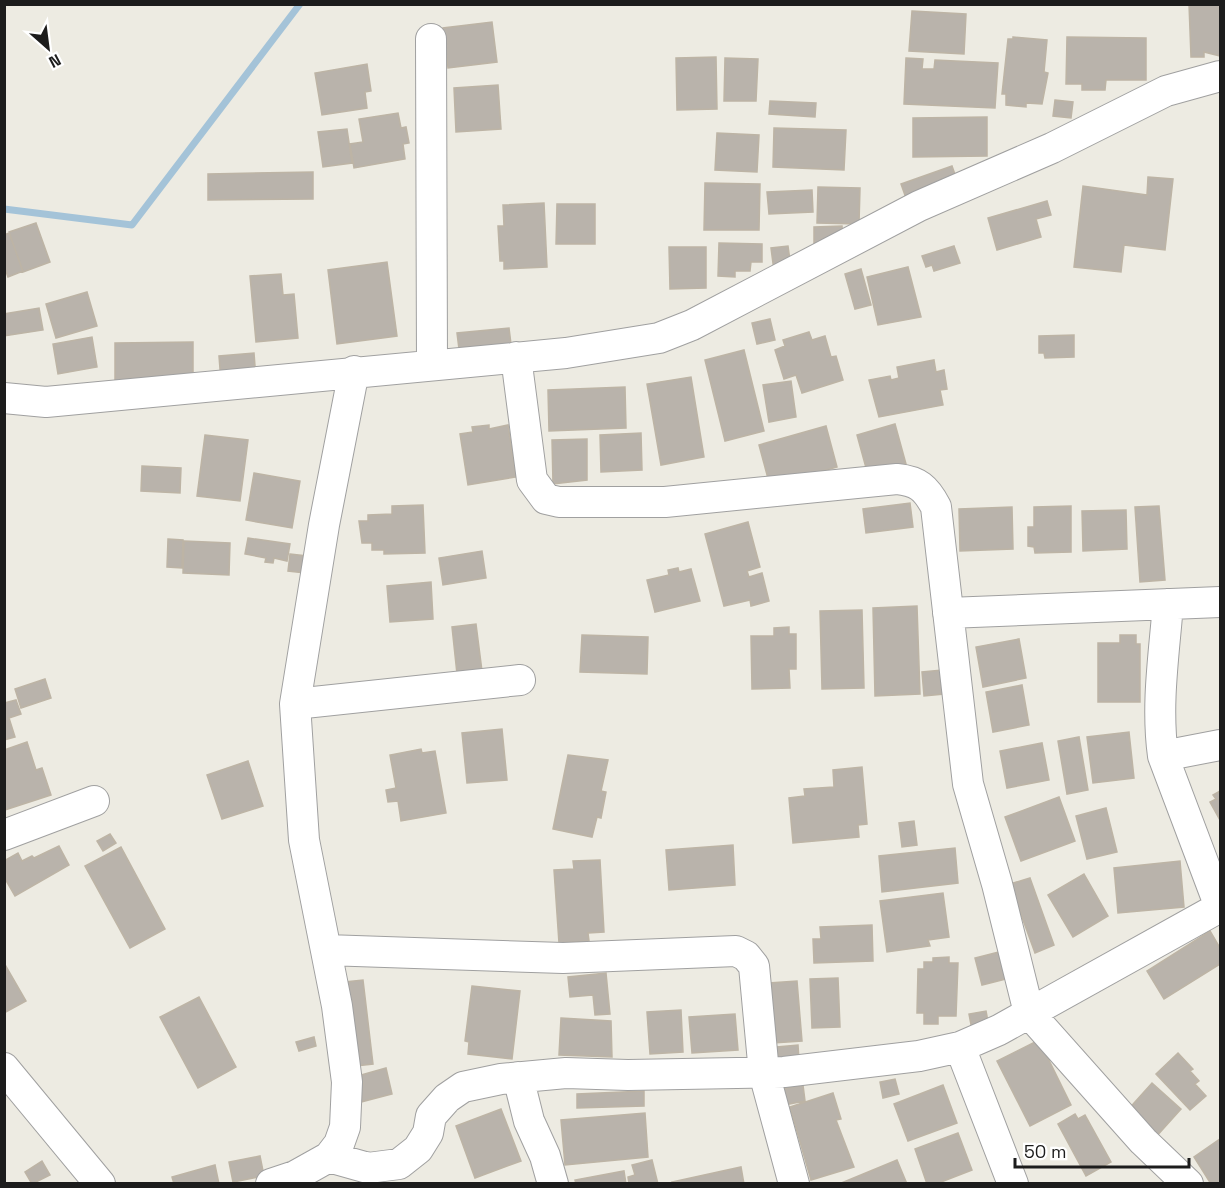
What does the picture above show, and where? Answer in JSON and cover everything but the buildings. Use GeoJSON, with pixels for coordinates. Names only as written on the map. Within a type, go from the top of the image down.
{"type":"FeatureCollection","features":[{"type":"Feature","properties":{"kind":"street"},"geometry":{"type":"LineString","coordinates":[[431,39],[432,364]]}},
{"type":"Feature","properties":{"kind":"street"},"geometry":{"type":"LineString","coordinates":[[4,398],[46,402],[354,371],[566,353],[659,338],[692,325],[919,206],[1052,148],[1166,91],[1221,76]]}},
{"type":"Feature","properties":{"kind":"street"},"geometry":{"type":"LineString","coordinates":[[516,357],[532,480],[546,499],[559,502],[665,502],[897,478],[913,480],[927,490],[936,507],[968,784],[998,884],[1029,1013],[1143,1141],[1188,1184]]}},
{"type":"Feature","properties":{"kind":"street"},"geometry":{"type":"LineString","coordinates":[[320,1169],[339,1144],[345,1127],[347,1082],[326,950],[304,840],[295,704],[324,525],[354,371]]}},
{"type":"Feature","properties":{"kind":"street"},"geometry":{"type":"LineString","coordinates":[[948,613],[1221,602]]}},
{"type":"Feature","properties":{"kind":"street"},"geometry":{"type":"LineString","coordinates":[[271,1184],[320,1169],[368,1168],[399,1164],[418,1149],[428,1133],[431,1116],[463,1087],[518,1077],[566,1073],[628,1075],[764,1073],[920,1056],[960,1047],[999,1030],[1220,907],[1163,756],[1159,726],[1159,701],[1168,604]]}},
{"type":"Feature","properties":{"kind":"street"},"geometry":{"type":"LineString","coordinates":[[295,704],[520,680]]}},
{"type":"Feature","properties":{"kind":"street"},"geometry":{"type":"LineString","coordinates":[[1163,756],[1221,745]]}},
{"type":"Feature","properties":{"kind":"street"},"geometry":{"type":"LineString","coordinates":[[4,835],[94,801]]}},
{"type":"Feature","properties":{"kind":"street"},"geometry":{"type":"LineString","coordinates":[[326,950],[563,958],[736,951],[746,956],[754,966],[764,1073],[794,1184]]}},
{"type":"Feature","properties":{"kind":"street"},"geometry":{"type":"LineString","coordinates":[[960,1047],[1012,1184]]}},
{"type":"Feature","properties":{"kind":"street"},"geometry":{"type":"LineString","coordinates":[[4,1068],[100,1184]]}},
{"type":"Feature","properties":{"kind":"street"},"geometry":{"type":"LineString","coordinates":[[518,1077],[529,1121],[545,1156],[553,1184]]}},
{"type":"Feature","properties":{"kind":"waterway"},"geometry":{"type":"LineString","coordinates":[[4,209],[132,225],[300,4]]}}]}
